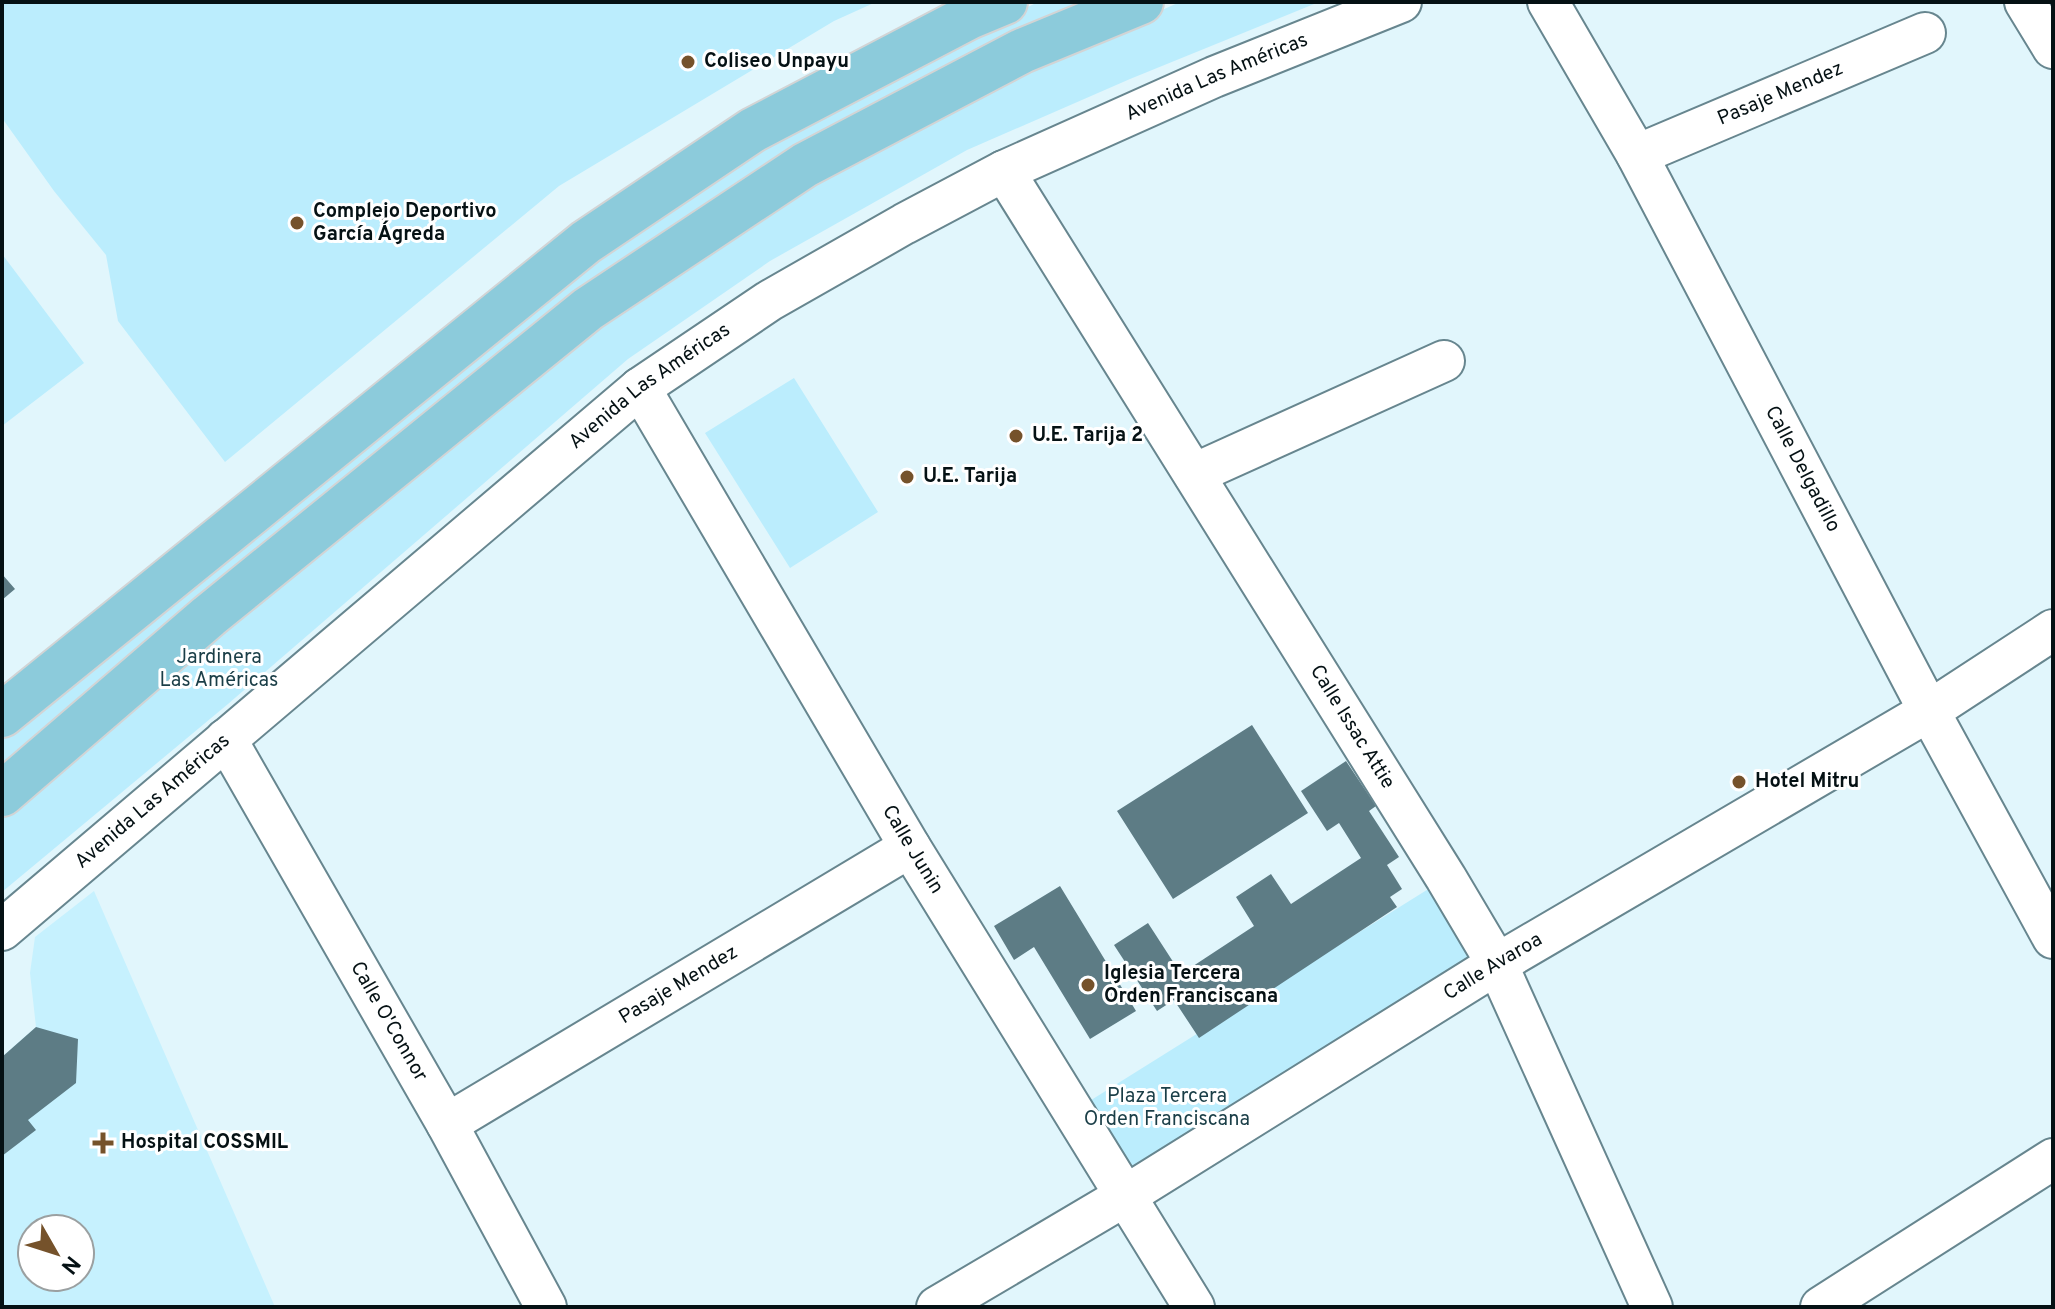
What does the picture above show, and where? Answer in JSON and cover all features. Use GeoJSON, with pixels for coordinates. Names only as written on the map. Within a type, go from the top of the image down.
{"type":"FeatureCollection","features":[{"type":"Feature","properties":{"kind":"main road"},"geometry":{"type":"LineString","coordinates":[[2,715],[586,242],[753,130],[969,17],[1005,2]]}},
{"type":"Feature","properties":{"kind":"main road"},"geometry":{"type":"LineString","coordinates":[[2,794],[209,616],[588,309],[805,165],[1022,51],[1141,2]]}},
{"type":"Feature","properties":{"kind":"street","name":"Avenida Las Américas"},"geometry":{"type":"LineString","coordinates":[[2,930],[640,388],[769,301],[1004,171],[1214,77],[1401,2]]}},
{"type":"Feature","properties":{"kind":"street","name":"Calle Delgadillo"},"geometry":{"type":"LineString","coordinates":[[1548,2],[1637,155],[1929,711],[2053,938]]}},
{"type":"Feature","properties":{"kind":"street"},"geometry":{"type":"LineString","coordinates":[[2025,2],[2053,48]]}},
{"type":"Feature","properties":{"kind":"street","name":"Pasaje Mendez"},"geometry":{"type":"LineString","coordinates":[[1637,155],[1925,33]]}},
{"type":"Feature","properties":{"kind":"street","name":"Calle Issac Attie"},"geometry":{"type":"LineString","coordinates":[[1004,171],[1497,964],[1652,1307]]}},
{"type":"Feature","properties":{"kind":"street"},"geometry":{"type":"LineString","coordinates":[[1194,474],[1444,361]]}},
{"type":"Feature","properties":{"kind":"street","name":"Calle Junin"},"geometry":{"type":"LineString","coordinates":[[640,388],[910,847],[1194,1307]]}},
{"type":"Feature","properties":{"kind":"street","name":"Calle Avaroa"},"geometry":{"type":"LineString","coordinates":[[937,1307],[1125,1196],[1497,964],[1929,711],[2053,630]]}},
{"type":"Feature","properties":{"kind":"street","name":"Calle O'Connor"},"geometry":{"type":"LineString","coordinates":[[226,739],[447,1124],[546,1307]]}},
{"type":"Feature","properties":{"kind":"street","name":"Pasaje Mendez"},"geometry":{"type":"LineString","coordinates":[[447,1124],[910,847]]}},
{"type":"Feature","properties":{"kind":"street"},"geometry":{"type":"LineString","coordinates":[[1821,1307],[2053,1159]]}},
{"type":"Feature","properties":{"kind":"shaded area","name":"Hospital COSSMIL"},"geometry":{"type":"Polygon","coordinates":[[[94,891],[275,1307],[2,1307],[2,1057],[36,1027],[30,973],[35,937],[94,891]]]}},
{"type":"Feature","properties":{"kind":"green space","name":"Complejo Deportivo García Ágreda"},"geometry":{"type":"Polygon","coordinates":[[[2,2],[876,2],[834,21],[559,186],[225,462],[118,321],[106,255],[54,191],[2,118],[2,2]]]}},
{"type":"Feature","properties":{"kind":"green space","name":"Jardinera Las Américas"},"geometry":{"type":"Polygon","coordinates":[[[1038,2],[1100,2],[857,115],[718,196],[619,265],[2,773],[2,738],[624,233],[823,107],[1038,2]]]}},
{"type":"Feature","properties":{"kind":"green space","name":"Jardinera Las Américas"},"geometry":{"type":"Polygon","coordinates":[[[1180,2],[1319,2],[967,150],[770,261],[628,359],[228,704],[2,892],[2,816],[211,635],[592,328],[864,152],[991,86],[1180,2]]]}},
{"type":"Feature","properties":{"kind":"green space"},"geometry":{"type":"Polygon","coordinates":[[[2,254],[84,363],[2,426],[2,254]]]}},
{"type":"Feature","properties":{"kind":"green space"},"geometry":{"type":"Polygon","coordinates":[[[794,378],[878,512],[790,568],[705,433],[794,378]]]}},
{"type":"Feature","properties":{"kind":"green space","name":"Plaza Tercera Orden Franciscana"},"geometry":{"type":"Polygon","coordinates":[[[1446,878],[1489,962],[1136,1183],[1088,1102],[1446,878]]]}},
{"type":"Feature","properties":{"kind":"building"},"geometry":{"type":"Polygon","coordinates":[[[2,574],[15,589],[2,600],[2,574]]]}},
{"type":"Feature","properties":{"kind":"building"},"geometry":{"type":"Polygon","coordinates":[[[1252,725],[1308,813],[1173,899],[1117,811],[1252,725]]]}},
{"type":"Feature","properties":{"kind":"building"},"geometry":{"type":"Polygon","coordinates":[[[1346,761],[1376,806],[1369,811],[1399,857],[1387,865],[1402,889],[1390,897],[1397,907],[1199,1038],[1174,1000],[1157,1011],[1114,945],[1148,923],[1181,974],[1254,926],[1236,897],[1271,874],[1291,904],[1361,858],[1339,823],[1327,831],[1301,791],[1346,761]]]}},
{"type":"Feature","properties":{"kind":"building","name":"Iglesia Tercera Orden Franciscana"},"geometry":{"type":"Polygon","coordinates":[[[1060,886],[1136,1011],[1090,1039],[1034,947],[1014,960],[994,926],[1060,886]]]}},
{"type":"Feature","properties":{"kind":"building"},"geometry":{"type":"Polygon","coordinates":[[[36,1027],[78,1039],[76,1083],[28,1120],[36,1130],[2,1156],[2,1057],[36,1027]]]}},
{"type":"Feature","properties":{"kind":"place","name":"Coliseo Unpayu"},"geometry":{"type":"Point","coordinates":[688,62]}},
{"type":"Feature","properties":{"kind":"place","name":"Complejo Deportivo García Ágreda"},"geometry":{"type":"Point","coordinates":[297,223]}},
{"type":"Feature","properties":{"kind":"place","name":"U.E. Tarija 2"},"geometry":{"type":"Point","coordinates":[1016,436]}},
{"type":"Feature","properties":{"kind":"place","name":"U.E. Tarija"},"geometry":{"type":"Point","coordinates":[907,477]}},
{"type":"Feature","properties":{"kind":"place","name":"Hotel Mitru"},"geometry":{"type":"Point","coordinates":[1739,782]}},
{"type":"Feature","properties":{"kind":"place","name":"Iglesia Tercera Orden Franciscana"},"geometry":{"type":"Point","coordinates":[1088,985]}},
{"type":"Feature","properties":{"kind":"place","name":"Hospital COSSMIL"},"geometry":{"type":"Point","coordinates":[103,1143]}}]}
